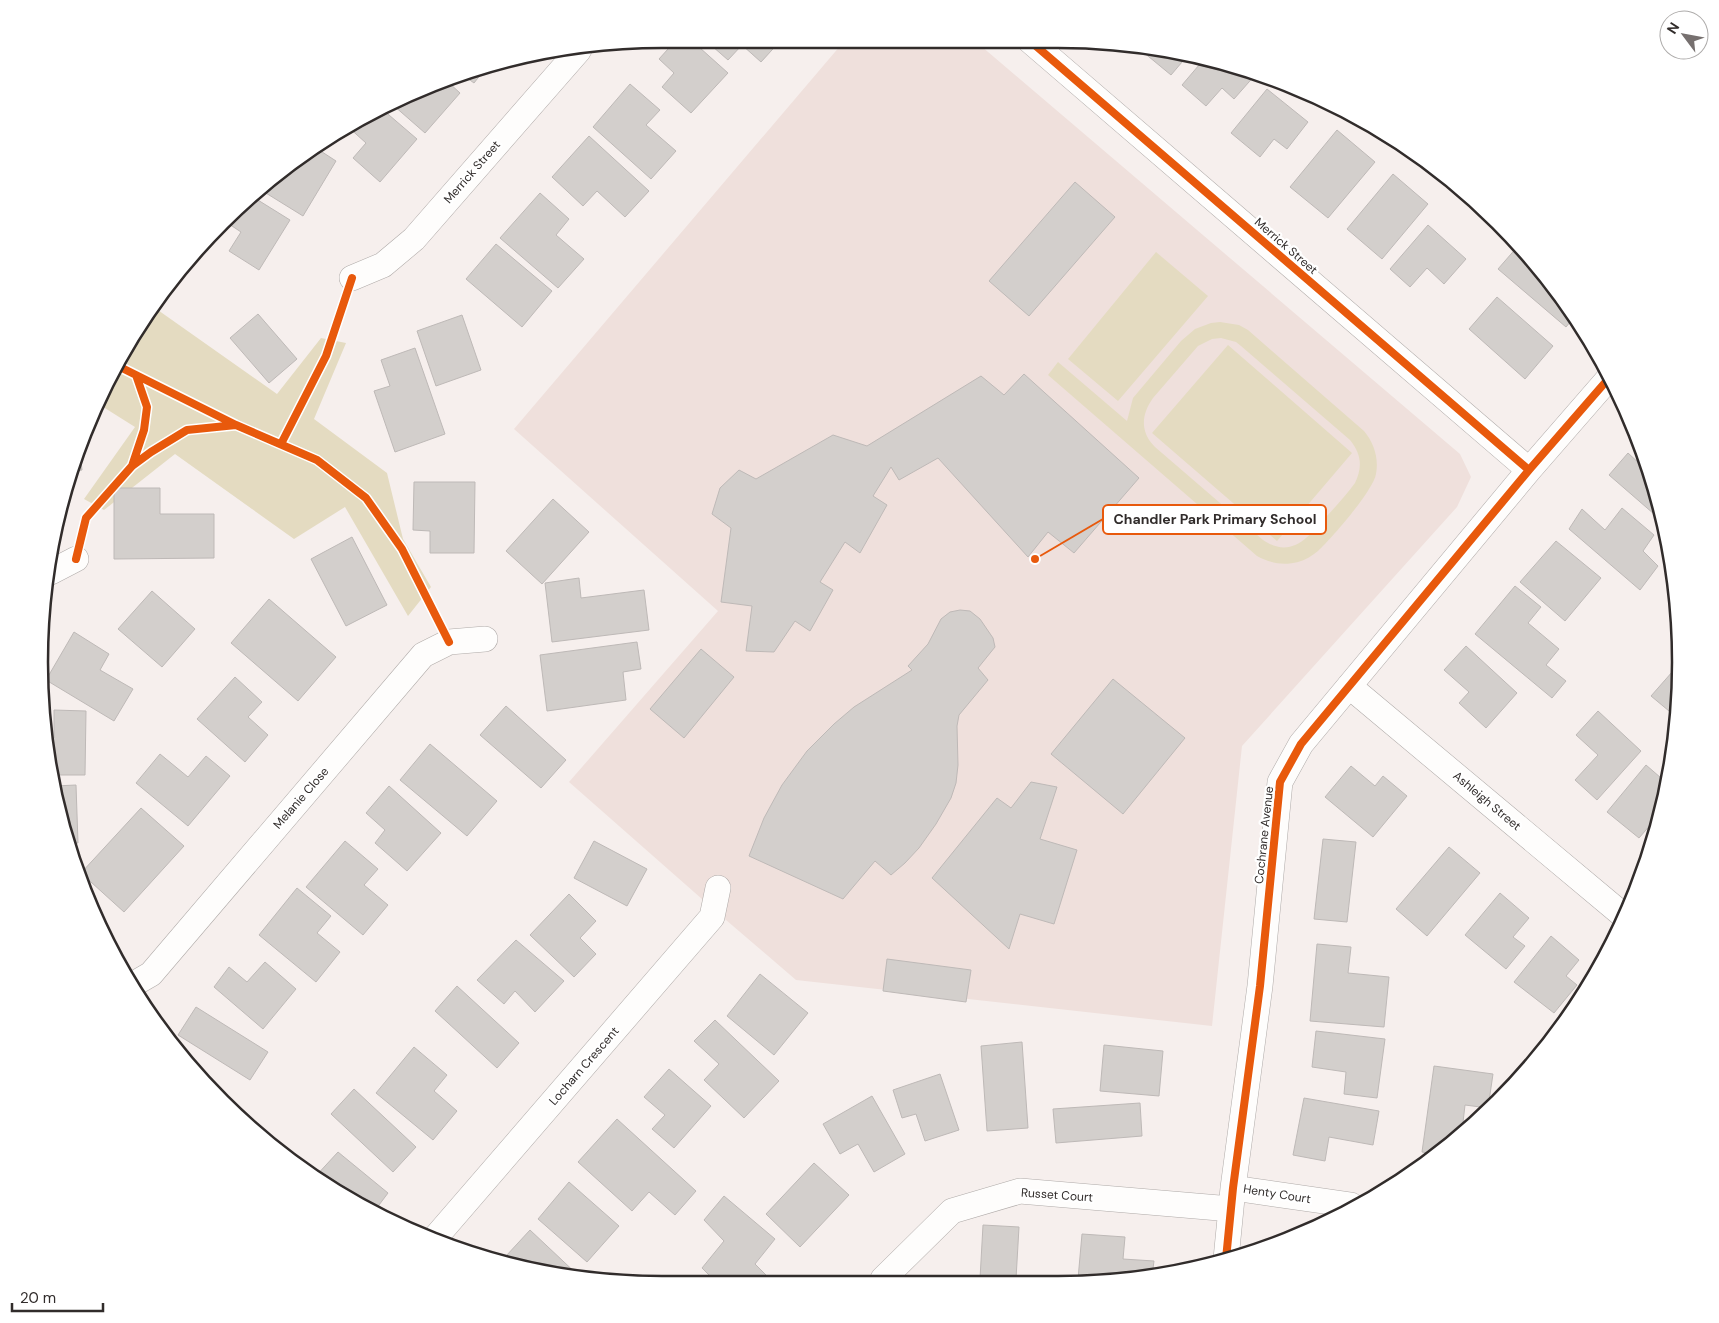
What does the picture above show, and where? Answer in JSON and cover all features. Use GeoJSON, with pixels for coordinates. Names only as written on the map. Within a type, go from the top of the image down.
{"type":"FeatureCollection","features":[{"type":"Feature","properties":{"kind":"street","name":"Merrick Street"},"geometry":{"type":"LineString","coordinates":[[1037,47],[1529,470]]}},
{"type":"Feature","properties":{"kind":"street","name":"Merrick Street"},"geometry":{"type":"LineString","coordinates":[[352,278],[383,266],[414,239],[577,54]]}},
{"type":"Feature","properties":{"kind":"street","name":"Cochrane Avenue"},"geometry":{"type":"LineString","coordinates":[[1227,1252],[1260,986],[1280,782],[1301,744],[1529,470],[1604,383]]}},
{"type":"Feature","properties":{"kind":"street"},"geometry":{"type":"LineString","coordinates":[[55,570],[76,559]]}},
{"type":"Feature","properties":{"kind":"street","name":"Melanie Close"},"geometry":{"type":"LineString","coordinates":[[138,982],[151,974],[423,655],[448,642],[485,639]]}},
{"type":"Feature","properties":{"kind":"street","name":"Ashleigh Street"},"geometry":{"type":"LineString","coordinates":[[1350,686],[1618,911]]}},
{"type":"Feature","properties":{"kind":"street","name":"Locharn Crescent"},"geometry":{"type":"LineString","coordinates":[[440,1234],[712,917],[718,888]]}},
{"type":"Feature","properties":{"kind":"street","name":"Russet Court"},"geometry":{"type":"LineString","coordinates":[[886,1276],[952,1211],[1020,1190],[1232,1198]]}},
{"type":"Feature","properties":{"kind":"street","name":"Henty Court"},"geometry":{"type":"LineString","coordinates":[[1232,1198],[1341,1205]]}},
{"type":"Feature","properties":{"kind":"shaded area"},"geometry":{"type":"Polygon","coordinates":[[[839,47],[982,47],[1460,454],[1471,477],[1457,507],[1242,746],[1212,1026],[796,980],[569,782],[718,611],[514,429],[839,47]]]}},
{"type":"Feature","properties":{"kind":"shaded area"},"geometry":{"type":"Polygon","coordinates":[[[1156,252],[1208,296],[1118,401],[1068,359],[1156,252]]]}},
{"type":"Feature","properties":{"kind":"shaded area"},"geometry":{"type":"Polygon","coordinates":[[[158,310],[277,394],[321,338],[346,343],[314,419],[387,473],[403,539],[431,587],[408,616],[345,507],[294,539],[175,454],[104,510],[84,499],[135,427],[103,407],[130,354],[158,310]]]}},
{"type":"Feature","properties":{"kind":"shaded area"},"geometry":{"type":"Polygon","coordinates":[[[1220,322],[1239,325],[1248,330],[1364,431],[1373,446],[1377,468],[1368,492],[1324,545],[1313,555],[1301,561],[1287,564],[1277,563],[1257,556],[1048,375],[1058,362],[1127,421],[1133,398],[1181,341],[1195,329],[1220,322]],[[1221,338],[1212,339],[1198,346],[1149,404],[1144,417],[1145,429],[1155,447],[1263,540],[1273,546],[1283,548],[1299,543],[1306,538],[1342,500],[1355,483],[1360,466],[1359,455],[1350,440],[1236,342],[1221,338]]]}},
{"type":"Feature","properties":{"kind":"shaded area"},"geometry":{"type":"Polygon","coordinates":[[[1228,345],[1352,453],[1277,541],[1152,433],[1228,345]]]}},
{"type":"Feature","properties":{"kind":"building"},"geometry":{"type":"Polygon","coordinates":[[[670,47],[699,47],[728,73],[691,113],[662,87],[674,73],[659,59],[670,47]]]}},
{"type":"Feature","properties":{"kind":"building"},"geometry":{"type":"Polygon","coordinates":[[[713,47],[740,47],[728,60],[713,47]]]}},
{"type":"Feature","properties":{"kind":"building"},"geometry":{"type":"Polygon","coordinates":[[[744,47],[775,47],[761,62],[744,47]]]}},
{"type":"Feature","properties":{"kind":"building"},"geometry":{"type":"Polygon","coordinates":[[[1146,54],[1183,60],[1171,75],[1146,54]]]}},
{"type":"Feature","properties":{"kind":"building"},"geometry":{"type":"Polygon","coordinates":[[[1200,64],[1252,79],[1234,99],[1222,88],[1206,106],[1182,85],[1200,64]]]}},
{"type":"Feature","properties":{"kind":"building"},"geometry":{"type":"Polygon","coordinates":[[[480,75],[474,83],[468,79],[480,75]]]}},
{"type":"Feature","properties":{"kind":"building"},"geometry":{"type":"Polygon","coordinates":[[[630,84],[660,110],[646,125],[676,151],[651,179],[593,127],[630,84]]]}},
{"type":"Feature","properties":{"kind":"building"},"geometry":{"type":"Polygon","coordinates":[[[451,85],[460,93],[425,133],[396,108],[451,85]]]}},
{"type":"Feature","properties":{"kind":"building"},"geometry":{"type":"Polygon","coordinates":[[[1267,89],[1308,122],[1287,149],[1274,139],[1260,157],[1231,133],[1267,89]]]}},
{"type":"Feature","properties":{"kind":"building"},"geometry":{"type":"Polygon","coordinates":[[[386,113],[417,139],[380,182],[353,158],[366,143],[353,131],[386,113]]]}},
{"type":"Feature","properties":{"kind":"building"},"geometry":{"type":"Polygon","coordinates":[[[1337,130],[1375,162],[1328,218],[1290,187],[1337,130]]]}},
{"type":"Feature","properties":{"kind":"building"},"geometry":{"type":"Polygon","coordinates":[[[589,136],[649,191],[625,217],[597,191],[583,206],[552,177],[589,136]]]}},
{"type":"Feature","properties":{"kind":"building"},"geometry":{"type":"Polygon","coordinates":[[[320,151],[336,161],[303,216],[266,193],[320,151]]]}},
{"type":"Feature","properties":{"kind":"building"},"geometry":{"type":"Polygon","coordinates":[[[1393,174],[1428,204],[1382,259],[1347,229],[1393,174]]]}},
{"type":"Feature","properties":{"kind":"building"},"geometry":{"type":"Polygon","coordinates":[[[1075,182],[1115,217],[1029,316],[989,281],[1075,182]]]}},
{"type":"Feature","properties":{"kind":"building"},"geometry":{"type":"Polygon","coordinates":[[[540,193],[569,219],[556,235],[584,259],[558,288],[500,238],[540,193]]]}},
{"type":"Feature","properties":{"kind":"building"},"geometry":{"type":"Polygon","coordinates":[[[257,200],[290,220],[259,270],[229,251],[241,232],[230,225],[257,200]]]}},
{"type":"Feature","properties":{"kind":"building"},"geometry":{"type":"Polygon","coordinates":[[[1428,225],[1466,259],[1444,284],[1427,268],[1410,287],[1390,269],[1428,225]]]}},
{"type":"Feature","properties":{"kind":"building"},"geometry":{"type":"Polygon","coordinates":[[[496,244],[552,291],[522,327],[466,279],[496,244]]]}},
{"type":"Feature","properties":{"kind":"building"},"geometry":{"type":"Polygon","coordinates":[[[1514,251],[1545,288],[1570,323],[1566,327],[1498,269],[1514,251]]]}},
{"type":"Feature","properties":{"kind":"building"},"geometry":{"type":"Polygon","coordinates":[[[1497,297],[1553,346],[1525,379],[1469,329],[1497,297]]]}},
{"type":"Feature","properties":{"kind":"building"},"geometry":{"type":"Polygon","coordinates":[[[258,314],[297,359],[269,383],[230,338],[258,314]]]}},
{"type":"Feature","properties":{"kind":"building"},"geometry":{"type":"Polygon","coordinates":[[[462,315],[481,370],[436,386],[417,331],[462,315]]]}},
{"type":"Feature","properties":{"kind":"building"},"geometry":{"type":"Polygon","coordinates":[[[415,348],[445,434],[395,452],[374,391],[390,386],[381,360],[415,348]]]}},
{"type":"Feature","properties":{"kind":"building"},"geometry":{"type":"Polygon","coordinates":[[[1024,374],[1139,478],[1074,553],[1048,532],[1028,557],[938,458],[899,480],[891,467],[873,496],[887,505],[860,553],[845,542],[820,582],[833,590],[810,631],[795,621],[774,652],[746,651],[752,606],[721,602],[731,528],[712,514],[720,488],[739,470],[756,479],[833,435],[867,446],[981,376],[1004,395],[1024,374]]]}},
{"type":"Feature","properties":{"kind":"building"},"geometry":{"type":"Polygon","coordinates":[[[1628,453],[1639,463],[1653,514],[1609,475],[1628,453]]]}},
{"type":"Feature","properties":{"kind":"building"},"geometry":{"type":"Polygon","coordinates":[[[81,461],[82,470],[78,471],[81,461]]]}},
{"type":"Feature","properties":{"kind":"building"},"geometry":{"type":"Polygon","coordinates":[[[414,482],[475,482],[474,553],[430,553],[430,531],[413,530],[414,482]]]}},
{"type":"Feature","properties":{"kind":"building"},"geometry":{"type":"Polygon","coordinates":[[[114,488],[160,488],[160,514],[214,514],[214,558],[114,559],[114,488]]]}},
{"type":"Feature","properties":{"kind":"building"},"geometry":{"type":"Polygon","coordinates":[[[553,499],[589,532],[542,584],[506,551],[553,499]]]}},
{"type":"Feature","properties":{"kind":"building"},"geometry":{"type":"Polygon","coordinates":[[[1622,508],[1654,535],[1643,551],[1658,566],[1640,590],[1569,529],[1582,509],[1605,530],[1622,508]]]}},
{"type":"Feature","properties":{"kind":"building"},"geometry":{"type":"Polygon","coordinates":[[[352,537],[387,605],[346,626],[311,559],[352,537]]]}},
{"type":"Feature","properties":{"kind":"building"},"geometry":{"type":"Polygon","coordinates":[[[1556,541],[1601,578],[1565,621],[1520,582],[1556,541]]]}},
{"type":"Feature","properties":{"kind":"building"},"geometry":{"type":"Polygon","coordinates":[[[579,578],[581,598],[644,590],[649,630],[552,642],[545,583],[579,578]]]}},
{"type":"Feature","properties":{"kind":"building"},"geometry":{"type":"Polygon","coordinates":[[[1515,586],[1541,607],[1528,623],[1559,649],[1546,665],[1566,681],[1552,698],[1475,634],[1515,586]]]}},
{"type":"Feature","properties":{"kind":"building"},"geometry":{"type":"Polygon","coordinates":[[[152,591],[195,629],[162,667],[118,629],[152,591]]]}},
{"type":"Feature","properties":{"kind":"building"},"geometry":{"type":"Polygon","coordinates":[[[269,599],[336,657],[298,701],[231,643],[269,599]]]}},
{"type":"Feature","properties":{"kind":"building"},"geometry":{"type":"Polygon","coordinates":[[[970,611],[980,619],[993,638],[995,647],[978,668],[988,680],[959,715],[957,726],[958,765],[956,783],[951,798],[919,848],[891,875],[875,861],[843,899],[749,856],[764,818],[782,785],[807,751],[854,707],[912,670],[908,666],[928,644],[941,619],[950,612],[970,611]]]}},
{"type":"Feature","properties":{"kind":"building"},"geometry":{"type":"Polygon","coordinates":[[[74,632],[109,654],[100,670],[133,689],[114,721],[48,681],[48,676],[74,632]]]}},
{"type":"Feature","properties":{"kind":"building"},"geometry":{"type":"Polygon","coordinates":[[[637,642],[641,669],[623,672],[626,700],[547,711],[540,655],[637,642]]]}},
{"type":"Feature","properties":{"kind":"building"},"geometry":{"type":"Polygon","coordinates":[[[1466,646],[1517,693],[1486,728],[1459,703],[1469,692],[1444,670],[1466,646]]]}},
{"type":"Feature","properties":{"kind":"building"},"geometry":{"type":"Polygon","coordinates":[[[701,649],[734,677],[684,738],[650,709],[701,649]]]}},
{"type":"Feature","properties":{"kind":"building"},"geometry":{"type":"Polygon","coordinates":[[[1671,673],[1669,711],[1651,696],[1671,673]]]}},
{"type":"Feature","properties":{"kind":"building"},"geometry":{"type":"Polygon","coordinates":[[[235,677],[262,702],[248,717],[268,735],[245,762],[197,719],[235,677]]]}},
{"type":"Feature","properties":{"kind":"building"},"geometry":{"type":"Polygon","coordinates":[[[1113,679],[1185,738],[1123,814],[1051,754],[1113,679]]]}},
{"type":"Feature","properties":{"kind":"building"},"geometry":{"type":"Polygon","coordinates":[[[506,706],[566,760],[541,788],[480,735],[506,706]]]}},
{"type":"Feature","properties":{"kind":"building"},"geometry":{"type":"Polygon","coordinates":[[[54,710],[86,711],[85,775],[58,775],[54,738],[54,710]]]}},
{"type":"Feature","properties":{"kind":"building"},"geometry":{"type":"Polygon","coordinates":[[[1598,711],[1641,751],[1597,800],[1575,780],[1598,755],[1576,735],[1598,711]]]}},
{"type":"Feature","properties":{"kind":"building"},"geometry":{"type":"Polygon","coordinates":[[[430,744],[497,801],[467,836],[400,780],[430,744]]]}},
{"type":"Feature","properties":{"kind":"building"},"geometry":{"type":"Polygon","coordinates":[[[160,754],[188,777],[206,756],[230,776],[188,826],[136,783],[160,754]]]}},
{"type":"Feature","properties":{"kind":"building"},"geometry":{"type":"Polygon","coordinates":[[[1646,765],[1661,778],[1649,826],[1639,838],[1607,812],[1646,765]]]}},
{"type":"Feature","properties":{"kind":"building"},"geometry":{"type":"Polygon","coordinates":[[[1351,766],[1375,786],[1383,776],[1407,796],[1373,837],[1325,797],[1351,766]]]}},
{"type":"Feature","properties":{"kind":"building"},"geometry":{"type":"Polygon","coordinates":[[[1031,782],[1057,787],[1040,839],[1077,850],[1054,924],[1020,914],[1009,949],[932,878],[997,798],[1011,808],[1031,782]]]}},
{"type":"Feature","properties":{"kind":"building"},"geometry":{"type":"Polygon","coordinates":[[[76,785],[78,843],[75,843],[60,786],[76,785]]]}},
{"type":"Feature","properties":{"kind":"building"},"geometry":{"type":"Polygon","coordinates":[[[389,786],[441,833],[407,871],[375,843],[385,830],[366,813],[389,786]]]}},
{"type":"Feature","properties":{"kind":"building"},"geometry":{"type":"Polygon","coordinates":[[[141,808],[184,846],[124,912],[88,879],[84,870],[141,808]]]}},
{"type":"Feature","properties":{"kind":"building"},"geometry":{"type":"Polygon","coordinates":[[[1323,839],[1356,842],[1347,922],[1314,919],[1323,839]]]}},
{"type":"Feature","properties":{"kind":"building"},"geometry":{"type":"Polygon","coordinates":[[[345,841],[378,869],[364,885],[388,905],[363,935],[306,887],[345,841]]]}},
{"type":"Feature","properties":{"kind":"building"},"geometry":{"type":"Polygon","coordinates":[[[594,841],[647,869],[627,906],[574,878],[594,841]]]}},
{"type":"Feature","properties":{"kind":"building"},"geometry":{"type":"Polygon","coordinates":[[[1449,847],[1480,873],[1427,936],[1396,909],[1449,847]]]}},
{"type":"Feature","properties":{"kind":"building"},"geometry":{"type":"Polygon","coordinates":[[[297,888],[331,916],[317,933],[340,952],[316,982],[259,935],[297,888]]]}},
{"type":"Feature","properties":{"kind":"building"},"geometry":{"type":"Polygon","coordinates":[[[1500,893],[1529,918],[1513,937],[1525,946],[1506,969],[1465,935],[1500,893]]]}},
{"type":"Feature","properties":{"kind":"building"},"geometry":{"type":"Polygon","coordinates":[[[569,894],[596,921],[580,938],[596,954],[574,977],[530,935],[569,894]]]}},
{"type":"Feature","properties":{"kind":"building"},"geometry":{"type":"Polygon","coordinates":[[[1551,936],[1579,960],[1566,976],[1577,985],[1554,1013],[1514,982],[1551,936]]]}},
{"type":"Feature","properties":{"kind":"building"},"geometry":{"type":"Polygon","coordinates":[[[516,940],[564,981],[535,1012],[515,991],[504,1004],[477,980],[516,940]]]}},
{"type":"Feature","properties":{"kind":"building"},"geometry":{"type":"Polygon","coordinates":[[[1317,944],[1351,947],[1348,973],[1389,977],[1384,1027],[1310,1021],[1317,944]]]}},
{"type":"Feature","properties":{"kind":"building"},"geometry":{"type":"Polygon","coordinates":[[[887,959],[971,970],[966,1002],[883,991],[887,959]]]}},
{"type":"Feature","properties":{"kind":"building"},"geometry":{"type":"Polygon","coordinates":[[[265,962],[296,989],[263,1029],[214,987],[229,967],[247,982],[265,962]]]}},
{"type":"Feature","properties":{"kind":"building"},"geometry":{"type":"Polygon","coordinates":[[[760,974],[808,1013],[774,1055],[727,1016],[760,974]]]}},
{"type":"Feature","properties":{"kind":"building"},"geometry":{"type":"Polygon","coordinates":[[[457,986],[519,1043],[497,1068],[435,1011],[457,986]]]}},
{"type":"Feature","properties":{"kind":"building"},"geometry":{"type":"Polygon","coordinates":[[[196,1007],[268,1052],[250,1080],[178,1035],[196,1007]]]}},
{"type":"Feature","properties":{"kind":"building"},"geometry":{"type":"Polygon","coordinates":[[[715,1020],[779,1081],[744,1118],[704,1080],[719,1064],[694,1041],[715,1020]]]}},
{"type":"Feature","properties":{"kind":"building"},"geometry":{"type":"Polygon","coordinates":[[[1316,1031],[1385,1039],[1377,1098],[1344,1094],[1346,1072],[1312,1067],[1316,1031]]]}},
{"type":"Feature","properties":{"kind":"building"},"geometry":{"type":"Polygon","coordinates":[[[1022,1042],[1028,1128],[987,1131],[981,1046],[1022,1042]]]}},
{"type":"Feature","properties":{"kind":"building"},"geometry":{"type":"Polygon","coordinates":[[[1104,1045],[1163,1051],[1159,1096],[1100,1091],[1104,1045]]]}},
{"type":"Feature","properties":{"kind":"building"},"geometry":{"type":"Polygon","coordinates":[[[414,1047],[447,1075],[434,1091],[457,1111],[433,1140],[376,1093],[414,1047]]]}},
{"type":"Feature","properties":{"kind":"building"},"geometry":{"type":"Polygon","coordinates":[[[1434,1066],[1493,1074],[1489,1098],[1480,1107],[1465,1105],[1463,1122],[1431,1149],[1426,1153],[1422,1152],[1434,1066]]]}},
{"type":"Feature","properties":{"kind":"building"},"geometry":{"type":"Polygon","coordinates":[[[669,1069],[711,1106],[674,1148],[652,1129],[665,1115],[644,1097],[669,1069]]]}},
{"type":"Feature","properties":{"kind":"building"},"geometry":{"type":"Polygon","coordinates":[[[940,1074],[959,1130],[925,1141],[916,1114],[902,1118],[893,1090],[940,1074]]]}},
{"type":"Feature","properties":{"kind":"building"},"geometry":{"type":"Polygon","coordinates":[[[354,1089],[416,1147],[393,1172],[331,1114],[354,1089]]]}},
{"type":"Feature","properties":{"kind":"building"},"geometry":{"type":"Polygon","coordinates":[[[872,1096],[905,1154],[874,1172],[858,1144],[840,1154],[823,1124],[872,1096]]]}},
{"type":"Feature","properties":{"kind":"building"},"geometry":{"type":"Polygon","coordinates":[[[1304,1098],[1379,1111],[1373,1145],[1329,1137],[1325,1161],[1293,1155],[1304,1098]]]}},
{"type":"Feature","properties":{"kind":"building"},"geometry":{"type":"Polygon","coordinates":[[[1140,1103],[1142,1136],[1056,1143],[1053,1109],[1140,1103]]]}},
{"type":"Feature","properties":{"kind":"building"},"geometry":{"type":"Polygon","coordinates":[[[617,1119],[696,1191],[675,1215],[649,1192],[632,1211],[578,1162],[617,1119]]]}},
{"type":"Feature","properties":{"kind":"building"},"geometry":{"type":"Polygon","coordinates":[[[338,1152],[388,1193],[378,1206],[320,1172],[338,1152]]]}},
{"type":"Feature","properties":{"kind":"building"},"geometry":{"type":"Polygon","coordinates":[[[814,1163],[849,1195],[800,1247],[766,1214],[814,1163]]]}},
{"type":"Feature","properties":{"kind":"building"},"geometry":{"type":"Polygon","coordinates":[[[569,1182],[619,1226],[587,1262],[538,1219],[569,1182]]]}},
{"type":"Feature","properties":{"kind":"building"},"geometry":{"type":"Polygon","coordinates":[[[724,1196],[775,1239],[755,1264],[767,1276],[710,1276],[702,1268],[724,1241],[704,1220],[724,1196]]]}},
{"type":"Feature","properties":{"kind":"building"},"geometry":{"type":"Polygon","coordinates":[[[983,1225],[1019,1227],[1016,1276],[980,1276],[983,1225]]]}},
{"type":"Feature","properties":{"kind":"building"},"geometry":{"type":"Polygon","coordinates":[[[530,1230],[571,1268],[542,1264],[506,1256],[530,1230]]]}},
{"type":"Feature","properties":{"kind":"building"},"geometry":{"type":"Polygon","coordinates":[[[1082,1234],[1125,1237],[1123,1259],[1154,1261],[1153,1268],[1078,1275],[1082,1234]]]}},
{"type":"Feature","properties":{"kind":"cycle path"},"geometry":{"type":"LineString","coordinates":[[1037,47],[1529,470]]}},
{"type":"Feature","properties":{"kind":"cycle path"},"geometry":{"type":"LineString","coordinates":[[281,444],[326,356],[352,278]]}},
{"type":"Feature","properties":{"kind":"cycle path"},"geometry":{"type":"LineString","coordinates":[[122,368],[236,425],[317,460],[366,498],[402,549],[449,642]]}},
{"type":"Feature","properties":{"kind":"cycle path"},"geometry":{"type":"LineString","coordinates":[[76,559],[86,518],[132,466],[144,430],[147,407],[136,375]]}},
{"type":"Feature","properties":{"kind":"cycle path"},"geometry":{"type":"LineString","coordinates":[[1227,1252],[1233,1188],[1260,986],[1280,782],[1301,744],[1529,470],[1604,383]]}},
{"type":"Feature","properties":{"kind":"cycle path"},"geometry":{"type":"LineString","coordinates":[[132,466],[187,430],[236,425]]}},
{"type":"Feature","properties":{"kind":"place","name":"Chandler Park Primary School"},"geometry":{"type":"Point","coordinates":[1035,559]}}]}
